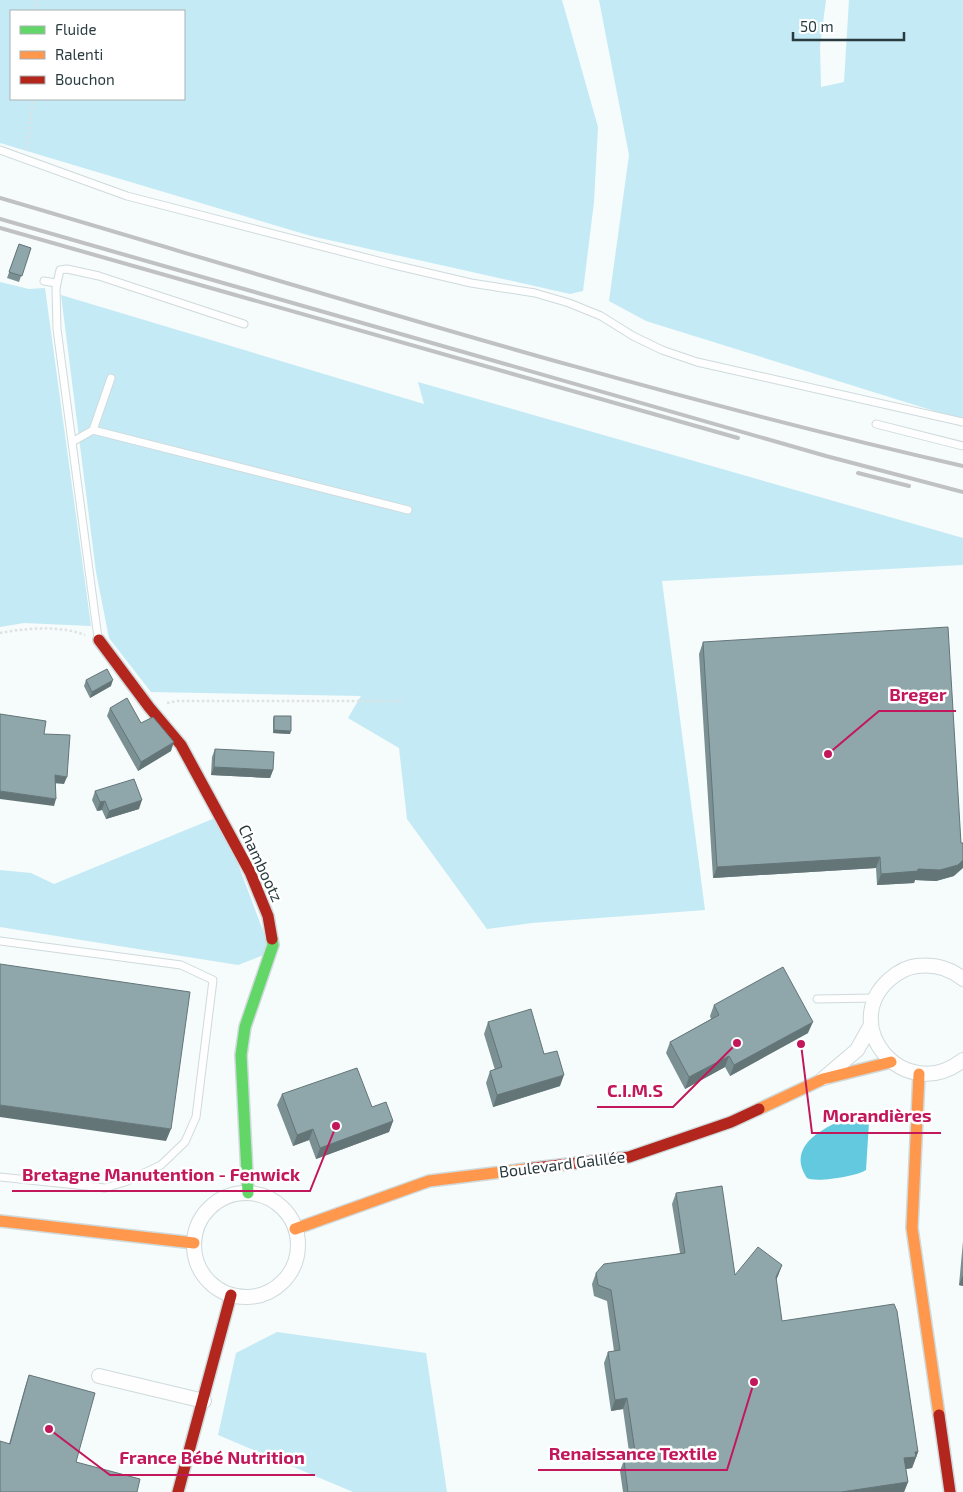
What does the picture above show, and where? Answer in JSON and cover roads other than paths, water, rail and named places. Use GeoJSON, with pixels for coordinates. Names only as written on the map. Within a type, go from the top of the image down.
{"type":"FeatureCollection","features":[{"type":"Feature","properties":{"kind":"street","name":"Chambootz"},"geometry":{"type":"LineString","coordinates":[[99,640],[149,707],[181,745],[250,872],[268,916],[273,946],[245,1027],[241,1055],[248,1193]]}},
{"type":"Feature","properties":{"kind":"street"},"geometry":{"type":"LineString","coordinates":[[960,1066],[937,1074],[919,1074],[904,1070],[891,1062],[882,1052],[871,1025],[875,998],[884,984],[897,973],[913,966],[930,965],[947,969],[963,979]]}},
{"type":"Feature","properties":{"kind":"street","name":"Boulevard Galilée"},"geometry":{"type":"LineString","coordinates":[[823,1078],[858,1050],[871,1025]]}},
{"type":"Feature","properties":{"kind":"street","name":"Boulevard Galilée"},"geometry":{"type":"LineString","coordinates":[[295,1228],[429,1181],[629,1157],[731,1122],[823,1078],[891,1062]]}},
{"type":"Feature","properties":{"kind":"street"},"geometry":{"type":"LineString","coordinates":[[919,1074],[912,1228],[950,1492]]}},
{"type":"Feature","properties":{"kind":"street"},"geometry":{"type":"LineString","coordinates":[[248,1193],[268,1198],[285,1211],[295,1228],[297,1253],[289,1276],[277,1287],[263,1295],[247,1297],[231,1295],[216,1287],[204,1275],[196,1260],[194,1243],[198,1227],[206,1213],[218,1202],[232,1195],[248,1193]]}},
{"type":"Feature","properties":{"kind":"street"},"geometry":{"type":"LineString","coordinates":[[0,1221],[194,1243]]}},
{"type":"Feature","properties":{"kind":"street"},"geometry":{"type":"LineString","coordinates":[[178,1492],[231,1295]]}},
{"type":"Feature","properties":{"kind":"street"},"geometry":{"type":"LineString","coordinates":[[99,1376],[204,1401]]}},
{"type":"Feature","properties":{"kind":"lane"},"geometry":{"type":"LineString","coordinates":[[0,150],[127,196],[390,264],[472,283],[535,294],[569,303],[601,316],[662,350],[697,362],[963,422]]}},
{"type":"Feature","properties":{"kind":"lane"},"geometry":{"type":"LineString","coordinates":[[99,640],[57,329],[56,283],[60,270],[66,269],[100,276],[244,324]]}},
{"type":"Feature","properties":{"kind":"lane"},"geometry":{"type":"LineString","coordinates":[[44,281],[56,283]]}},
{"type":"Feature","properties":{"kind":"lane"},"geometry":{"type":"LineString","coordinates":[[72,442],[93,430],[111,378]]}},
{"type":"Feature","properties":{"kind":"lane"},"geometry":{"type":"LineString","coordinates":[[876,424],[963,446]]}},
{"type":"Feature","properties":{"kind":"lane"},"geometry":{"type":"LineString","coordinates":[[93,430],[408,510]]}},
{"type":"Feature","properties":{"kind":"lane"},"geometry":{"type":"LineString","coordinates":[[0,941],[181,965],[213,980],[196,1117],[185,1142],[161,1165],[125,1182],[105,1188],[0,1177]]}},
{"type":"Feature","properties":{"kind":"lane"},"geometry":{"type":"LineString","coordinates":[[817,999],[875,998]]}},
{"type":"Feature","properties":{"kind":"water"},"geometry":{"type":"Polygon","coordinates":[[[859,1114],[865,1115],[869,1122],[866,1170],[837,1178],[819,1180],[807,1178],[801,1166],[801,1154],[806,1145],[824,1129],[859,1114]]]}},
{"type":"Feature","properties":{"kind":"railway"},"geometry":{"type":"LineString","coordinates":[[0,198],[480,340],[720,406],[963,466]]}},
{"type":"Feature","properties":{"kind":"railway"},"geometry":{"type":"LineString","coordinates":[[0,219],[826,456],[963,492]]}},
{"type":"Feature","properties":{"kind":"railway"},"geometry":{"type":"LineString","coordinates":[[0,228],[738,438]]}},
{"type":"Feature","properties":{"kind":"railway"},"geometry":{"type":"LineString","coordinates":[[858,473],[909,486]]}},
{"type":"Feature","properties":{"kind":"place","name":"Breger"},"geometry":{"type":"Point","coordinates":[828,754]}},
{"type":"Feature","properties":{"kind":"place","name":"C.I.M.S"},"geometry":{"type":"Point","coordinates":[737,1043]}},
{"type":"Feature","properties":{"kind":"place","name":"Morandières"},"geometry":{"type":"Point","coordinates":[801,1044]}},
{"type":"Feature","properties":{"kind":"place","name":"Bretagne Manutention - Fenwick"},"geometry":{"type":"Point","coordinates":[336,1126]}},
{"type":"Feature","properties":{"kind":"place","name":"Renaissance Textile"},"geometry":{"type":"Point","coordinates":[754,1382]}},
{"type":"Feature","properties":{"kind":"place","name":"France Bébé Nutrition"},"geometry":{"type":"Point","coordinates":[49,1429]}}]}
